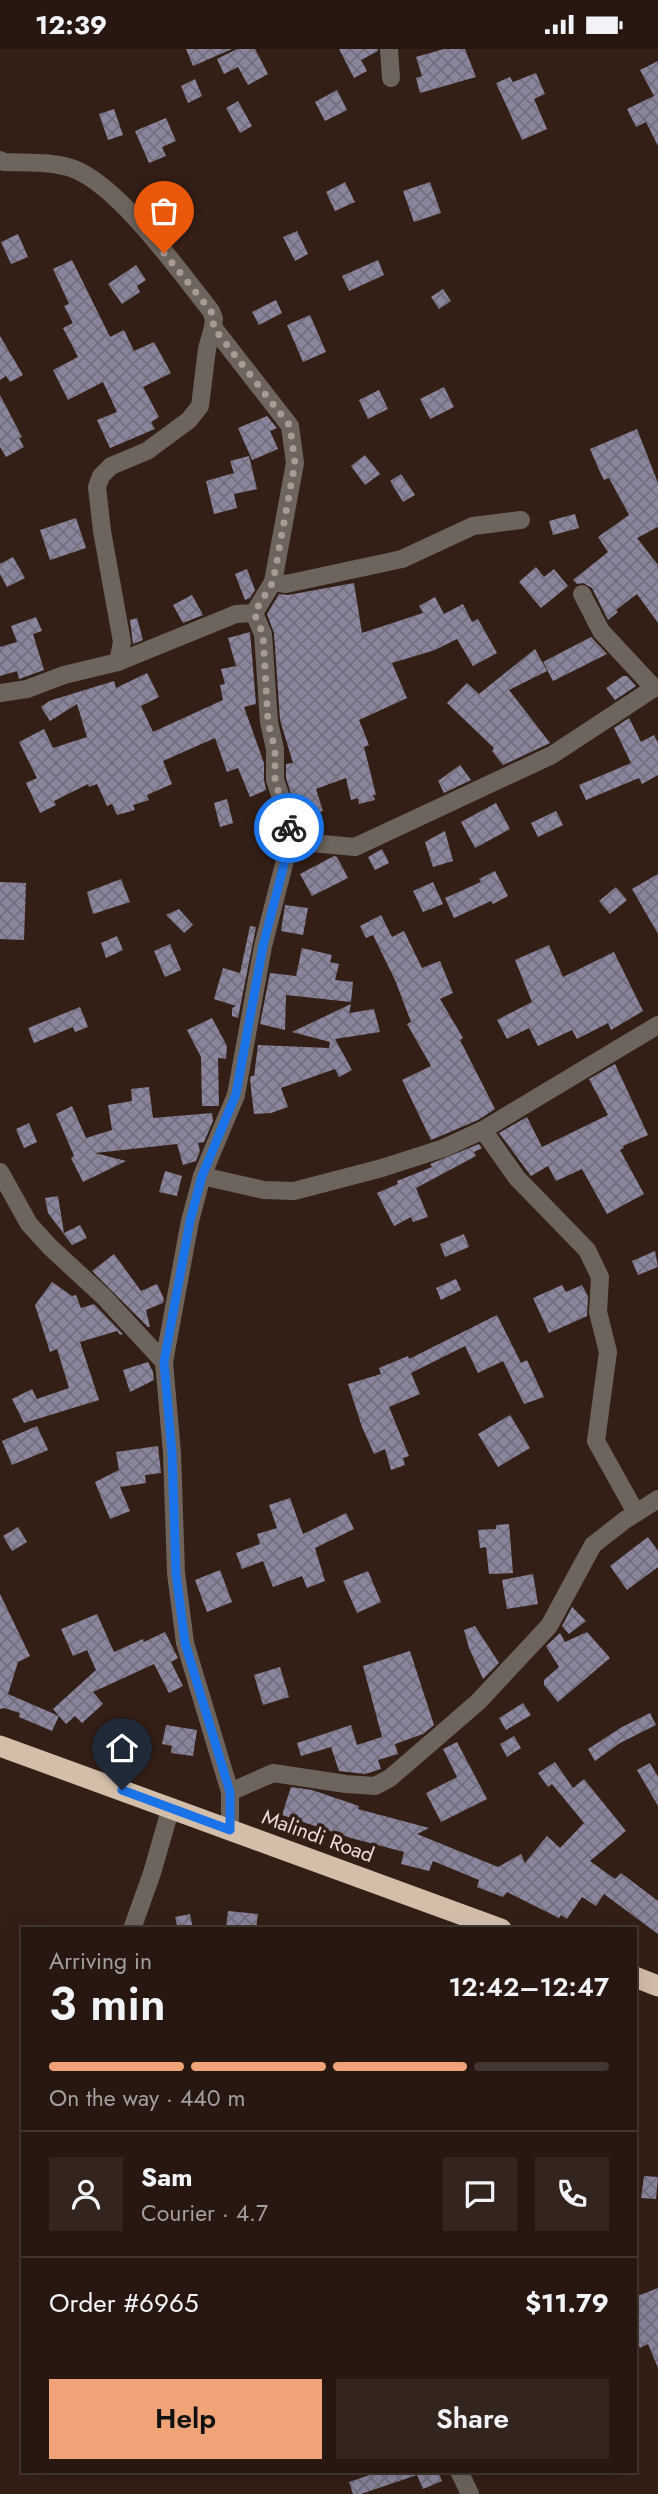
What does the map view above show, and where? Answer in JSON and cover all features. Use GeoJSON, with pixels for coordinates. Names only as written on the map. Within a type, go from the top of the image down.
{"type":"FeatureCollection","features":[{"type":"Feature","properties":{"kind":"highway","name":"Malindi Road"},"geometry":{"type":"LineString","coordinates":[[0,1746],[171,1807],[464,1922],[490,1927]]}},
{"type":"Feature","properties":{"kind":"highway"},"geometry":{"type":"LineString","coordinates":[[637,1978],[658,1986]]}},
{"type":"Feature","properties":{"kind":"street"},"geometry":{"type":"LineString","coordinates":[[389,49],[391,78]]}},
{"type":"Feature","properties":{"kind":"street"},"geometry":{"type":"LineString","coordinates":[[0,160],[71,167],[88,176],[149,233],[211,311],[214,319],[206,349],[200,406],[189,420],[147,451],[111,465],[101,476],[97,487],[122,642],[118,662]]}},
{"type":"Feature","properties":{"kind":"street"},"geometry":{"type":"LineString","coordinates":[[213,327],[290,426],[295,463],[273,582],[254,613]]}},
{"type":"Feature","properties":{"kind":"street"},"geometry":{"type":"LineString","coordinates":[[273,582],[286,584],[402,559],[473,526],[521,520]]}},
{"type":"Feature","properties":{"kind":"street"},"geometry":{"type":"LineString","coordinates":[[290,841],[355,847],[552,755],[654,688],[601,631],[582,594]]}},
{"type":"Feature","properties":{"kind":"street"},"geometry":{"type":"LineString","coordinates":[[0,693],[27,689],[64,675],[118,662],[236,614],[254,613]]}},
{"type":"Feature","properties":{"kind":"street"},"geometry":{"type":"LineString","coordinates":[[230,1830],[230,1792],[185,1643],[176,1573],[172,1453],[164,1362],[190,1221],[202,1176],[236,1094],[263,946],[290,841],[287,815],[275,780],[275,749],[268,722],[263,634],[254,613]]}},
{"type":"Feature","properties":{"kind":"street"},"geometry":{"type":"LineString","coordinates":[[202,1176],[264,1190],[294,1191],[444,1149],[483,1130],[658,1025]]}},
{"type":"Feature","properties":{"kind":"street"},"geometry":{"type":"LineString","coordinates":[[483,1130],[517,1178],[587,1249],[600,1277],[598,1312],[608,1352],[596,1441],[636,1513]]}},
{"type":"Feature","properties":{"kind":"street"},"geometry":{"type":"LineString","coordinates":[[0,1172],[29,1224],[103,1296],[164,1362]]}},
{"type":"Feature","properties":{"kind":"street"},"geometry":{"type":"LineString","coordinates":[[230,1792],[273,1773],[375,1786],[390,1778],[478,1702],[549,1626],[593,1545],[658,1499]]}},
{"type":"Feature","properties":{"kind":"street"},"geometry":{"type":"LineString","coordinates":[[133,1927],[171,1807]]}},
{"type":"Feature","properties":{"kind":"street"},"geometry":{"type":"LineString","coordinates":[[460,2473],[470,2494]]}},
{"type":"Feature","properties":{"kind":"building"},"geometry":{"type":"Polygon","coordinates":[[[186,49],[232,49],[193,66],[186,49]]]}},
{"type":"Feature","properties":{"kind":"building"},"geometry":{"type":"Polygon","coordinates":[[[237,49],[255,49],[268,74],[248,85],[238,67],[224,74],[217,59],[237,49]]]}},
{"type":"Feature","properties":{"kind":"building"},"geometry":{"type":"Polygon","coordinates":[[[339,49],[378,51],[361,60],[367,71],[354,78],[339,49]]]}},
{"type":"Feature","properties":{"kind":"building"},"geometry":{"type":"Polygon","coordinates":[[[444,49],[465,49],[476,77],[420,93],[416,78],[422,76],[416,57],[444,49]]]}},
{"type":"Feature","properties":{"kind":"building"},"geometry":{"type":"Polygon","coordinates":[[[658,61],[658,146],[646,122],[636,127],[627,109],[654,96],[640,70],[658,61]]]}},
{"type":"Feature","properties":{"kind":"building"},"geometry":{"type":"Polygon","coordinates":[[[536,73],[545,94],[534,99],[547,129],[522,140],[496,83],[510,77],[513,82],[536,73]]]}},
{"type":"Feature","properties":{"kind":"building"},"geometry":{"type":"Polygon","coordinates":[[[195,79],[202,96],[188,103],[181,86],[195,79]]]}},
{"type":"Feature","properties":{"kind":"building"},"geometry":{"type":"Polygon","coordinates":[[[337,90],[347,110],[325,121],[315,102],[337,90]]]}},
{"type":"Feature","properties":{"kind":"building"},"geometry":{"type":"Polygon","coordinates":[[[238,101],[252,126],[240,133],[226,108],[238,101]]]}},
{"type":"Feature","properties":{"kind":"building"},"geometry":{"type":"Polygon","coordinates":[[[114,109],[123,135],[108,140],[99,114],[114,109]]]}},
{"type":"Feature","properties":{"kind":"building"},"geometry":{"type":"Polygon","coordinates":[[[166,118],[176,141],[162,147],[166,156],[149,163],[135,131],[166,118]]]}},
{"type":"Feature","properties":{"kind":"building"},"geometry":{"type":"Polygon","coordinates":[[[345,182],[355,202],[335,211],[326,192],[345,182]]]}},
{"type":"Feature","properties":{"kind":"building"},"geometry":{"type":"Polygon","coordinates":[[[430,182],[441,213],[414,222],[403,191],[430,182]]]}},
{"type":"Feature","properties":{"kind":"building"},"geometry":{"type":"Polygon","coordinates":[[[297,231],[308,254],[295,261],[283,237],[297,231]]]}},
{"type":"Feature","properties":{"kind":"building"},"geometry":{"type":"Polygon","coordinates":[[[18,234],[28,257],[11,264],[1,242],[18,234]]]}},
{"type":"Feature","properties":{"kind":"building"},"geometry":{"type":"Polygon","coordinates":[[[72,260],[110,337],[124,330],[134,351],[154,342],[171,373],[143,387],[159,417],[151,422],[155,429],[110,448],[97,420],[117,412],[103,382],[68,400],[53,370],[78,357],[63,328],[73,323],[64,306],[69,304],[53,269],[72,260]]]}},
{"type":"Feature","properties":{"kind":"building"},"geometry":{"type":"Polygon","coordinates":[[[378,260],[384,275],[349,291],[342,276],[378,260]]]}},
{"type":"Feature","properties":{"kind":"building"},"geometry":{"type":"Polygon","coordinates":[[[136,265],[146,280],[137,286],[140,292],[122,304],[108,284],[136,265]]]}},
{"type":"Feature","properties":{"kind":"building"},"geometry":{"type":"Polygon","coordinates":[[[443,289],[451,301],[439,309],[431,297],[443,289]]]}},
{"type":"Feature","properties":{"kind":"building"},"geometry":{"type":"Polygon","coordinates":[[[276,300],[282,313],[259,325],[252,312],[276,300]]]}},
{"type":"Feature","properties":{"kind":"building"},"geometry":{"type":"Polygon","coordinates":[[[310,315],[326,352],[303,362],[287,325],[310,315]]]}},
{"type":"Feature","properties":{"kind":"building"},"geometry":{"type":"Polygon","coordinates":[[[0,336],[23,375],[10,382],[6,376],[0,380],[0,336]]]}},
{"type":"Feature","properties":{"kind":"building"},"geometry":{"type":"Polygon","coordinates":[[[444,387],[454,407],[430,419],[420,399],[444,387]]]}},
{"type":"Feature","properties":{"kind":"building"},"geometry":{"type":"Polygon","coordinates":[[[379,390],[388,409],[368,419],[359,400],[379,390]]]}},
{"type":"Feature","properties":{"kind":"building"},"geometry":{"type":"Polygon","coordinates":[[[0,395],[22,437],[19,438],[24,447],[6,457],[0,447],[0,395]]]}},
{"type":"Feature","properties":{"kind":"building"},"geometry":{"type":"Polygon","coordinates":[[[267,416],[277,428],[270,431],[278,449],[252,460],[238,428],[267,416]]]}},
{"type":"Feature","properties":{"kind":"building"},"geometry":{"type":"Polygon","coordinates":[[[637,429],[658,483],[658,527],[637,538],[658,565],[658,623],[637,594],[616,610],[618,612],[608,620],[592,588],[583,583],[577,584],[573,580],[608,552],[598,537],[629,515],[609,478],[604,480],[590,449],[637,429]]]}},
{"type":"Feature","properties":{"kind":"building"},"geometry":{"type":"Polygon","coordinates":[[[365,455],[380,474],[365,485],[351,466],[365,455]]]}},
{"type":"Feature","properties":{"kind":"building"},"geometry":{"type":"Polygon","coordinates":[[[249,456],[257,489],[234,494],[237,508],[214,514],[206,481],[234,473],[230,461],[249,456]]]}},
{"type":"Feature","properties":{"kind":"building"},"geometry":{"type":"Polygon","coordinates":[[[401,474],[415,495],[403,502],[390,481],[401,474]]]}},
{"type":"Feature","properties":{"kind":"building"},"geometry":{"type":"Polygon","coordinates":[[[575,514],[579,528],[553,535],[549,521],[575,514]]]}},
{"type":"Feature","properties":{"kind":"building"},"geometry":{"type":"Polygon","coordinates":[[[76,518],[86,548],[50,560],[40,530],[76,518]]]}},
{"type":"Feature","properties":{"kind":"building"},"geometry":{"type":"Polygon","coordinates":[[[13,557],[25,578],[7,587],[0,574],[0,564],[13,557]]]}},
{"type":"Feature","properties":{"kind":"building"},"geometry":{"type":"Polygon","coordinates":[[[536,567],[544,577],[554,569],[568,586],[541,608],[519,582],[536,567]]]}},
{"type":"Feature","properties":{"kind":"building"},"geometry":{"type":"Polygon","coordinates":[[[247,569],[255,590],[250,598],[245,600],[235,574],[247,569]]]}},
{"type":"Feature","properties":{"kind":"building"},"geometry":{"type":"Polygon","coordinates":[[[354,583],[362,633],[423,613],[419,606],[435,597],[444,614],[463,604],[472,622],[478,619],[497,653],[473,666],[457,639],[435,650],[392,663],[407,698],[359,720],[369,745],[364,747],[375,800],[359,804],[358,798],[351,800],[346,778],[316,789],[323,811],[299,819],[286,778],[286,764],[293,763],[280,720],[274,633],[267,614],[279,594],[288,595],[354,583]]]}},
{"type":"Feature","properties":{"kind":"building"},"geometry":{"type":"Polygon","coordinates":[[[192,595],[203,615],[183,623],[173,605],[192,595]]]}},
{"type":"Feature","properties":{"kind":"building"},"geometry":{"type":"Polygon","coordinates":[[[36,617],[42,631],[33,634],[44,670],[19,679],[17,671],[0,676],[0,647],[17,642],[11,626],[36,617]]]}},
{"type":"Feature","properties":{"kind":"building"},"geometry":{"type":"Polygon","coordinates":[[[137,618],[143,640],[133,644],[130,620],[137,618]]]}},
{"type":"Feature","properties":{"kind":"building"},"geometry":{"type":"Polygon","coordinates":[[[250,632],[256,704],[244,707],[264,763],[266,790],[250,797],[238,768],[227,772],[215,738],[163,761],[172,784],[147,795],[149,800],[133,805],[135,810],[117,815],[112,804],[107,806],[97,784],[89,787],[88,784],[54,801],[56,805],[40,813],[26,783],[37,778],[19,742],[44,729],[53,748],[87,737],[77,704],[50,721],[41,707],[49,701],[114,681],[116,688],[147,673],[159,697],[141,706],[153,732],[223,700],[220,685],[225,684],[221,669],[236,666],[228,638],[250,632]]]}},
{"type":"Feature","properties":{"kind":"building"},"geometry":{"type":"Polygon","coordinates":[[[591,637],[607,654],[553,681],[543,662],[591,637]]]}},
{"type":"Feature","properties":{"kind":"building"},"geometry":{"type":"Polygon","coordinates":[[[535,649],[547,671],[509,690],[550,743],[503,765],[492,751],[494,748],[447,703],[467,683],[479,694],[535,649]]]}},
{"type":"Feature","properties":{"kind":"building"},"geometry":{"type":"Polygon","coordinates":[[[627,676],[636,686],[615,700],[606,688],[627,676]]]}},
{"type":"Feature","properties":{"kind":"building"},"geometry":{"type":"Polygon","coordinates":[[[629,718],[641,742],[654,735],[658,743],[658,775],[642,784],[639,778],[586,800],[579,785],[631,763],[614,728],[629,718]]]}},
{"type":"Feature","properties":{"kind":"building"},"geometry":{"type":"Polygon","coordinates":[[[460,765],[471,780],[444,793],[438,781],[460,765]]]}},
{"type":"Feature","properties":{"kind":"building"},"geometry":{"type":"Polygon","coordinates":[[[227,799],[233,823],[220,827],[214,803],[227,799]]]}},
{"type":"Feature","properties":{"kind":"building"},"geometry":{"type":"Polygon","coordinates":[[[496,803],[510,829],[475,848],[461,822],[496,803]]]}},
{"type":"Feature","properties":{"kind":"building"},"geometry":{"type":"Polygon","coordinates":[[[556,811],[563,825],[538,837],[531,823],[556,811]]]}},
{"type":"Feature","properties":{"kind":"building"},"geometry":{"type":"Polygon","coordinates":[[[445,831],[453,861],[433,867],[425,842],[445,831]]]}},
{"type":"Feature","properties":{"kind":"building"},"geometry":{"type":"Polygon","coordinates":[[[382,849],[389,863],[375,870],[368,857],[382,849]]]}},
{"type":"Feature","properties":{"kind":"building"},"geometry":{"type":"Polygon","coordinates":[[[334,856],[348,878],[312,896],[300,874],[334,856]]]}},
{"type":"Feature","properties":{"kind":"building"},"geometry":{"type":"Polygon","coordinates":[[[495,871],[508,896],[454,918],[445,898],[481,882],[479,879],[495,871]]]}},
{"type":"Feature","properties":{"kind":"building"},"geometry":{"type":"Polygon","coordinates":[[[658,874],[658,934],[632,889],[658,874]]]}},
{"type":"Feature","properties":{"kind":"building"},"geometry":{"type":"Polygon","coordinates":[[[121,879],[130,902],[93,914],[87,892],[121,879]]]}},
{"type":"Feature","properties":{"kind":"building"},"geometry":{"type":"Polygon","coordinates":[[[0,882],[26,883],[24,940],[0,939],[0,882]]]}},
{"type":"Feature","properties":{"kind":"building"},"geometry":{"type":"Polygon","coordinates":[[[433,882],[443,904],[423,912],[413,891],[433,882]]]}},
{"type":"Feature","properties":{"kind":"building"},"geometry":{"type":"Polygon","coordinates":[[[616,887],[627,900],[610,914],[599,901],[616,887]]]}},
{"type":"Feature","properties":{"kind":"building"},"geometry":{"type":"Polygon","coordinates":[[[285,905],[308,908],[303,935],[281,931],[285,905]]]}},
{"type":"Feature","properties":{"kind":"building"},"geometry":{"type":"Polygon","coordinates":[[[179,909],[193,925],[184,933],[166,915],[179,909]]]}},
{"type":"Feature","properties":{"kind":"building"},"geometry":{"type":"Polygon","coordinates":[[[381,915],[392,937],[404,931],[422,968],[440,961],[453,993],[440,999],[463,1038],[460,1040],[495,1109],[478,1120],[431,1140],[402,1080],[431,1066],[407,1024],[411,1022],[395,980],[373,935],[366,938],[360,926],[381,915]]]}},
{"type":"Feature","properties":{"kind":"building"},"geometry":{"type":"Polygon","coordinates":[[[250,926],[256,927],[238,1018],[232,1016],[232,1008],[236,1006],[214,999],[223,968],[240,973],[250,926]]]}},
{"type":"Feature","properties":{"kind":"building"},"geometry":{"type":"Polygon","coordinates":[[[117,936],[123,950],[106,958],[101,943],[117,936]]]}},
{"type":"Feature","properties":{"kind":"building"},"geometry":{"type":"Polygon","coordinates":[[[170,944],[181,970],[165,977],[154,951],[170,944]]]}},
{"type":"Feature","properties":{"kind":"building"},"geometry":{"type":"Polygon","coordinates":[[[549,945],[563,977],[614,952],[643,1011],[611,1030],[608,1023],[577,1039],[572,1030],[538,1046],[529,1028],[507,1039],[497,1020],[532,1002],[515,960],[549,945]]]}},
{"type":"Feature","properties":{"kind":"building"},"geometry":{"type":"Polygon","coordinates":[[[302,948],[332,955],[330,962],[339,964],[335,980],[353,982],[351,1002],[286,995],[285,1030],[260,1024],[270,973],[296,976],[302,948]]]}},
{"type":"Feature","properties":{"kind":"building"},"geometry":{"type":"Polygon","coordinates":[[[351,1004],[349,1013],[374,1009],[380,1032],[335,1039],[352,1070],[339,1077],[335,1069],[281,1088],[288,1107],[271,1113],[254,1114],[250,1080],[251,1076],[254,1076],[258,1045],[329,1048],[330,1042],[292,1032],[351,1004]]]}},
{"type":"Feature","properties":{"kind":"building"},"geometry":{"type":"Polygon","coordinates":[[[80,1007],[88,1027],[75,1032],[73,1027],[34,1043],[28,1028],[80,1007]]]}},
{"type":"Feature","properties":{"kind":"building"},"geometry":{"type":"Polygon","coordinates":[[[212,1018],[227,1046],[226,1059],[218,1058],[219,1106],[202,1106],[201,1057],[187,1030],[212,1018]]]}},
{"type":"Feature","properties":{"kind":"building"},"geometry":{"type":"Polygon","coordinates":[[[615,1064],[648,1135],[623,1146],[620,1150],[644,1194],[607,1214],[582,1169],[556,1181],[548,1166],[531,1176],[499,1133],[527,1117],[542,1147],[608,1115],[589,1079],[615,1064]]]}},
{"type":"Feature","properties":{"kind":"building"},"geometry":{"type":"Polygon","coordinates":[[[149,1087],[153,1118],[212,1113],[213,1121],[204,1142],[198,1143],[200,1151],[196,1161],[183,1165],[177,1144],[95,1153],[126,1161],[83,1182],[71,1158],[74,1156],[56,1114],[72,1106],[86,1138],[112,1130],[108,1105],[132,1101],[131,1089],[149,1087]]]}},
{"type":"Feature","properties":{"kind":"building"},"geometry":{"type":"Polygon","coordinates":[[[29,1123],[37,1142],[24,1148],[16,1129],[29,1123]]]}},
{"type":"Feature","properties":{"kind":"building"},"geometry":{"type":"Polygon","coordinates":[[[479,1144],[482,1148],[474,1152],[476,1156],[416,1188],[428,1217],[413,1222],[411,1217],[394,1226],[377,1193],[398,1184],[397,1181],[432,1167],[430,1164],[479,1144]]]}},
{"type":"Feature","properties":{"kind":"building"},"geometry":{"type":"Polygon","coordinates":[[[165,1171],[182,1176],[177,1196],[159,1192],[165,1171]]]}},
{"type":"Feature","properties":{"kind":"building"},"geometry":{"type":"Polygon","coordinates":[[[58,1196],[64,1233],[80,1225],[87,1238],[72,1245],[48,1213],[45,1198],[58,1196]]]}},
{"type":"Feature","properties":{"kind":"building"},"geometry":{"type":"Polygon","coordinates":[[[464,1234],[469,1247],[445,1257],[440,1244],[464,1234]]]}},
{"type":"Feature","properties":{"kind":"building"},"geometry":{"type":"Polygon","coordinates":[[[655,1251],[658,1267],[638,1275],[632,1261],[655,1251]]]}},
{"type":"Feature","properties":{"kind":"building"},"geometry":{"type":"Polygon","coordinates":[[[114,1254],[141,1291],[157,1284],[164,1299],[163,1303],[146,1310],[150,1327],[92,1271],[114,1254]]]}},
{"type":"Feature","properties":{"kind":"building"},"geometry":{"type":"Polygon","coordinates":[[[456,1279],[461,1290],[441,1300],[436,1288],[456,1279]]]}},
{"type":"Feature","properties":{"kind":"building"},"geometry":{"type":"Polygon","coordinates":[[[52,1282],[72,1296],[76,1295],[81,1308],[94,1304],[123,1334],[120,1335],[117,1331],[80,1342],[99,1400],[24,1423],[12,1399],[32,1389],[37,1399],[69,1388],[57,1349],[50,1352],[35,1305],[52,1282]]]}},
{"type":"Feature","properties":{"kind":"building"},"geometry":{"type":"Polygon","coordinates":[[[562,1285],[566,1292],[582,1285],[588,1296],[587,1316],[549,1333],[533,1298],[562,1285]]]}},
{"type":"Feature","properties":{"kind":"building"},"geometry":{"type":"Polygon","coordinates":[[[497,1315],[521,1363],[527,1360],[544,1397],[524,1404],[503,1361],[478,1373],[465,1346],[411,1373],[420,1394],[389,1407],[409,1456],[403,1458],[405,1465],[391,1470],[385,1449],[374,1454],[348,1384],[381,1374],[379,1368],[408,1356],[409,1359],[497,1315]]]}},
{"type":"Feature","properties":{"kind":"building"},"geometry":{"type":"Polygon","coordinates":[[[148,1362],[154,1380],[130,1392],[123,1370],[148,1362]]]}},
{"type":"Feature","properties":{"kind":"building"},"geometry":{"type":"Polygon","coordinates":[[[510,1415],[530,1448],[498,1467],[478,1434],[510,1415]]]}},
{"type":"Feature","properties":{"kind":"building"},"geometry":{"type":"Polygon","coordinates":[[[37,1426],[48,1450],[12,1465],[2,1441],[37,1426]]]}},
{"type":"Feature","properties":{"kind":"building"},"geometry":{"type":"Polygon","coordinates":[[[158,1446],[161,1473],[145,1475],[146,1483],[120,1487],[130,1511],[110,1519],[95,1482],[119,1470],[116,1452],[158,1446]]]}},
{"type":"Feature","properties":{"kind":"building"},"geometry":{"type":"Polygon","coordinates":[[[290,1498],[303,1534],[346,1513],[354,1529],[315,1548],[325,1581],[307,1588],[302,1576],[273,1587],[263,1561],[242,1569],[236,1553],[260,1544],[257,1534],[277,1528],[269,1505],[290,1498]]]}},
{"type":"Feature","properties":{"kind":"building"},"geometry":{"type":"Polygon","coordinates":[[[509,1524],[513,1573],[489,1574],[486,1547],[480,1548],[478,1530],[496,1529],[496,1525],[509,1524]]]}},
{"type":"Feature","properties":{"kind":"building"},"geometry":{"type":"Polygon","coordinates":[[[18,1527],[27,1542],[12,1551],[3,1536],[18,1527]]]}},
{"type":"Feature","properties":{"kind":"building"},"geometry":{"type":"Polygon","coordinates":[[[648,1537],[658,1551],[658,1567],[627,1590],[610,1566],[648,1537]]]}},
{"type":"Feature","properties":{"kind":"building"},"geometry":{"type":"Polygon","coordinates":[[[220,1570],[232,1602],[207,1612],[195,1580],[220,1570]]]}},
{"type":"Feature","properties":{"kind":"building"},"geometry":{"type":"Polygon","coordinates":[[[368,1571],[381,1602],[357,1613],[343,1581],[368,1571]]]}},
{"type":"Feature","properties":{"kind":"building"},"geometry":{"type":"Polygon","coordinates":[[[533,1574],[538,1604],[507,1609],[502,1580],[533,1574]]]}},
{"type":"Feature","properties":{"kind":"building"},"geometry":{"type":"Polygon","coordinates":[[[0,1594],[30,1656],[18,1662],[8,1694],[59,1716],[52,1731],[19,1717],[20,1713],[0,1709],[0,1594]]]}},
{"type":"Feature","properties":{"kind":"building"},"geometry":{"type":"Polygon","coordinates":[[[572,1607],[586,1621],[569,1634],[562,1626],[572,1607]]]}},
{"type":"Feature","properties":{"kind":"building"},"geometry":{"type":"Polygon","coordinates":[[[97,1614],[114,1652],[165,1632],[178,1658],[171,1662],[183,1686],[169,1693],[154,1664],[93,1692],[103,1704],[82,1723],[75,1716],[66,1724],[53,1709],[96,1670],[87,1650],[73,1656],[61,1629],[97,1614]]]}},
{"type":"Feature","properties":{"kind":"building"},"geometry":{"type":"Polygon","coordinates":[[[475,1626],[499,1663],[483,1679],[464,1630],[475,1626]]]}},
{"type":"Feature","properties":{"kind":"building"},"geometry":{"type":"Polygon","coordinates":[[[587,1632],[610,1658],[558,1702],[544,1685],[544,1680],[559,1667],[546,1646],[560,1633],[565,1642],[587,1632]]]}},
{"type":"Feature","properties":{"kind":"building"},"geometry":{"type":"Polygon","coordinates":[[[410,1651],[434,1725],[423,1734],[395,1744],[398,1754],[378,1760],[381,1769],[365,1774],[339,1771],[331,1747],[301,1756],[297,1743],[351,1725],[357,1745],[382,1737],[363,1666],[410,1651]]]}},
{"type":"Feature","properties":{"kind":"building"},"geometry":{"type":"Polygon","coordinates":[[[280,1667],[289,1697],[263,1705],[254,1675],[280,1667]]]}},
{"type":"Feature","properties":{"kind":"building"},"geometry":{"type":"Polygon","coordinates":[[[523,1703],[531,1715],[506,1730],[499,1718],[523,1703]]]}},
{"type":"Feature","properties":{"kind":"building"},"geometry":{"type":"Polygon","coordinates":[[[650,1713],[656,1725],[620,1743],[595,1761],[588,1749],[650,1713]]]}},
{"type":"Feature","properties":{"kind":"building"},"geometry":{"type":"Polygon","coordinates":[[[166,1725],[197,1730],[193,1756],[171,1753],[172,1746],[162,1744],[166,1725]]]}},
{"type":"Feature","properties":{"kind":"building"},"geometry":{"type":"Polygon","coordinates":[[[514,1736],[521,1748],[507,1757],[500,1744],[514,1736]]]}},
{"type":"Feature","properties":{"kind":"building"},"geometry":{"type":"Polygon","coordinates":[[[457,1742],[487,1799],[441,1822],[426,1793],[457,1777],[443,1749],[457,1742]]]}},
{"type":"Feature","properties":{"kind":"building"},"geometry":{"type":"Polygon","coordinates":[[[555,1762],[573,1788],[584,1779],[626,1831],[590,1861],[615,1879],[621,1873],[658,1901],[658,1934],[604,1894],[596,1906],[582,1897],[567,1919],[561,1915],[559,1918],[507,1892],[503,1897],[477,1887],[479,1880],[433,1861],[429,1871],[401,1864],[404,1852],[282,1815],[291,1787],[312,1790],[359,1806],[358,1809],[429,1828],[417,1834],[498,1867],[521,1854],[525,1863],[547,1836],[560,1848],[584,1823],[552,1784],[548,1787],[538,1773],[555,1762]]]}},
{"type":"Feature","properties":{"kind":"building"},"geometry":{"type":"Polygon","coordinates":[[[650,1763],[658,1777],[658,1806],[637,1770],[650,1763]]]}},
{"type":"Feature","properties":{"kind":"building"},"geometry":{"type":"Polygon","coordinates":[[[228,1911],[258,1914],[256,1927],[226,1927],[228,1911]]]}},
{"type":"Feature","properties":{"kind":"building"},"geometry":{"type":"Polygon","coordinates":[[[190,1914],[193,1927],[178,1927],[175,1917],[190,1914]]]}},
{"type":"Feature","properties":{"kind":"building"},"geometry":{"type":"Polygon","coordinates":[[[644,2176],[658,2177],[656,2199],[641,2198],[644,2176]]]}},
{"type":"Feature","properties":{"kind":"building"},"geometry":{"type":"Polygon","coordinates":[[[658,2288],[658,2368],[648,2344],[640,2348],[637,2342],[637,2296],[658,2288]]]}},
{"type":"Feature","properties":{"kind":"building"},"geometry":{"type":"Polygon","coordinates":[[[375,2473],[439,2473],[442,2481],[423,2489],[417,2475],[361,2494],[353,2494],[349,2482],[375,2473]]]}},
{"type":"Feature","properties":{"kind":"way so far"},"geometry":{"type":"LineString","coordinates":[[164,253],[211,311],[213,327],[290,426],[295,463],[273,582],[254,613],[263,634],[268,722],[275,749],[275,780],[289,828]]}},
{"type":"Feature","properties":{"kind":"route"},"geometry":{"type":"LineString","coordinates":[[122,1790],[230,1830],[230,1792],[185,1643],[176,1573],[172,1453],[164,1362],[190,1221],[202,1176],[236,1094],[244,1061],[252,1000],[290,841],[289,828]]}}]}
